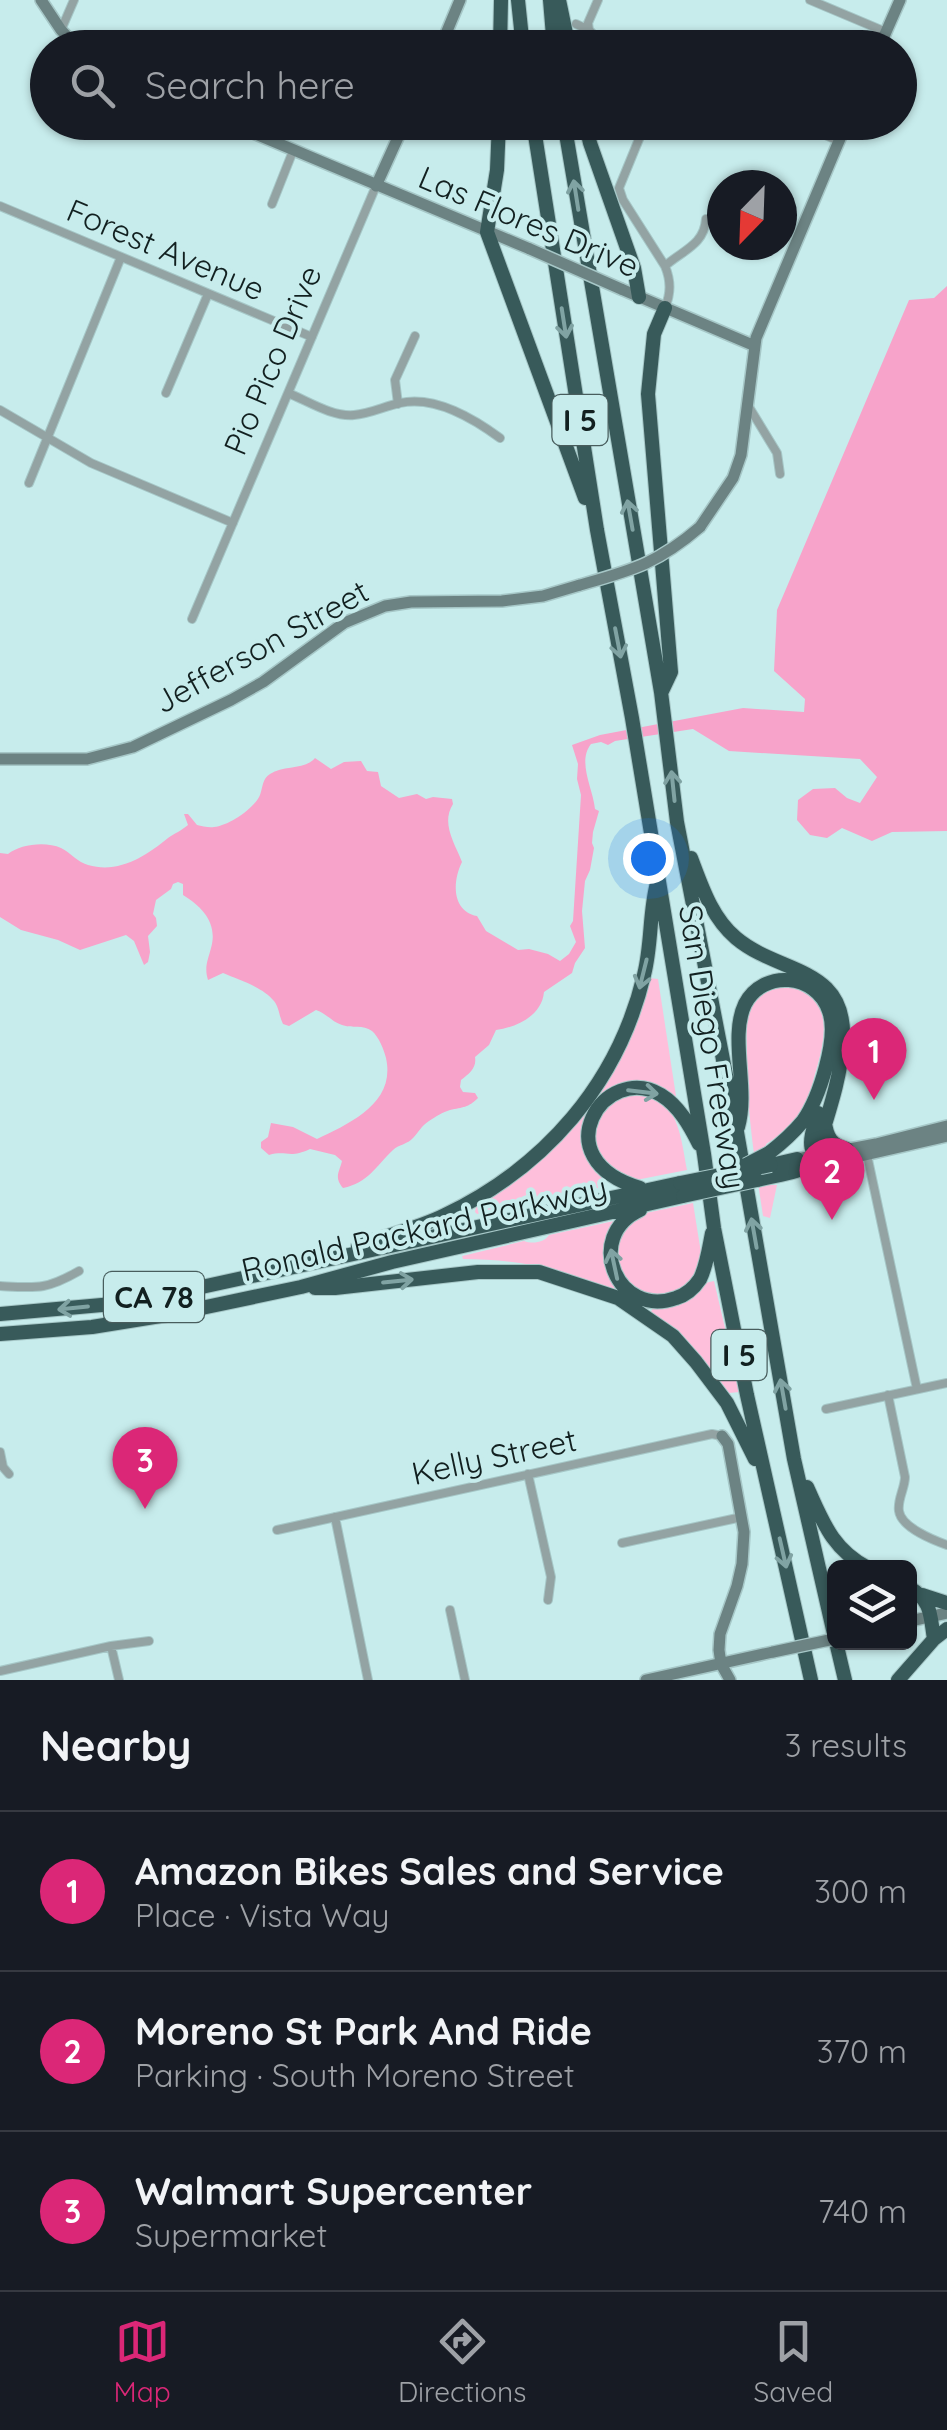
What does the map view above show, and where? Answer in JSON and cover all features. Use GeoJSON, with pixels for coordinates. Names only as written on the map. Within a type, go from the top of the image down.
{"type":"FeatureCollection","features":[{"type":"Feature","properties":{"kind":"highway"},"geometry":{"type":"LineString","coordinates":[[500,30],[501,0]]}},
{"type":"Feature","properties":{"kind":"highway"},"geometry":{"type":"LineString","coordinates":[[518,0],[520,30]]}},
{"type":"Feature","properties":{"kind":"highway"},"geometry":{"type":"LineString","coordinates":[[550,0],[552,30]]}},
{"type":"Feature","properties":{"kind":"highway"},"geometry":{"type":"LineString","coordinates":[[559,0],[565,30]]}},
{"type":"Feature","properties":{"kind":"highway"},"geometry":{"type":"LineString","coordinates":[[498,140],[487,232],[597,530]]}},
{"type":"Feature","properties":{"kind":"highway","name":"San Diego Freeway"},"geometry":{"type":"LineString","coordinates":[[536,140],[714,1228],[766,1482],[812,1680]]}},
{"type":"Feature","properties":{"kind":"highway","name":"San Diego Freeway"},"geometry":{"type":"LineString","coordinates":[[567,140],[661,692],[677,822],[737,1132],[794,1459],[827,1603]]}},
{"type":"Feature","properties":{"kind":"highway"},"geometry":{"type":"LineString","coordinates":[[589,140],[634,268],[639,297]]}},
{"type":"Feature","properties":{"kind":"highway"},"geometry":{"type":"LineString","coordinates":[[661,692],[670,672],[648,394],[654,334],[665,308]]}},
{"type":"Feature","properties":{"kind":"highway"},"geometry":{"type":"LineString","coordinates":[[677,822],[704,892],[722,924],[757,952],[823,983],[838,1002],[843,1038],[840,1063],[816,1156],[812,1164],[770,1165]]}},
{"type":"Feature","properties":{"kind":"highway"},"geometry":{"type":"LineString","coordinates":[[306,1264],[442,1217],[516,1174],[556,1138],[593,1091],[630,1019],[644,976],[658,878]]}},
{"type":"Feature","properties":{"kind":"highway"},"geometry":{"type":"LineString","coordinates":[[737,1132],[743,1111],[739,1028],[743,1009],[760,986],[781,980],[802,982],[827,1004],[832,1032],[811,1106],[770,1165]]}},
{"type":"Feature","properties":{"kind":"highway"},"geometry":{"type":"LineString","coordinates":[[821,1078],[824,1087],[810,1140],[816,1156],[836,1162]]}},
{"type":"Feature","properties":{"kind":"highway"},"geometry":{"type":"LineString","coordinates":[[646,1190],[611,1177],[600,1168],[589,1145],[594,1112],[610,1096],[633,1088],[665,1097],[683,1116],[704,1154]]}},
{"type":"Feature","properties":{"kind":"highway"},"geometry":{"type":"LineString","coordinates":[[825,1122],[829,1139],[847,1150]]}},
{"type":"Feature","properties":{"kind":"highway","name":"Ronald Packard Parkway"},"geometry":{"type":"LineString","coordinates":[[0,1314],[113,1304],[646,1190],[682,1189],[770,1165]]}},
{"type":"Feature","properties":{"kind":"highway","name":"Ronald Packard Parkway"},"geometry":{"type":"LineString","coordinates":[[0,1334],[124,1322],[300,1287],[392,1262],[657,1202],[727,1173],[770,1165]]}},
{"type":"Feature","properties":{"kind":"highway"},"geometry":{"type":"LineString","coordinates":[[657,1202],[623,1222],[611,1244],[611,1262],[618,1280],[638,1297],[659,1302],[683,1296],[690,1290],[702,1276],[714,1228]]}},
{"type":"Feature","properties":{"kind":"highway"},"geometry":{"type":"LineString","coordinates":[[300,1287],[335,1288],[478,1272],[539,1272],[618,1298],[673,1336],[716,1386],[742,1429],[766,1482]]}},
{"type":"Feature","properties":{"kind":"highway"},"geometry":{"type":"LineString","coordinates":[[794,1459],[837,1546],[854,1560]]}},
{"type":"Feature","properties":{"kind":"highway"},"geometry":{"type":"LineString","coordinates":[[917,1591],[947,1603]]}},
{"type":"Feature","properties":{"kind":"highway"},"geometry":{"type":"LineString","coordinates":[[917,1592],[928,1604],[934,1639]]}},
{"type":"Feature","properties":{"kind":"highway"},"geometry":{"type":"LineString","coordinates":[[898,1680],[947,1629]]}},
{"type":"Feature","properties":{"kind":"highway","name":"San Diego Freeway"},"geometry":{"type":"LineString","coordinates":[[838,1650],[845,1680]]}},
{"type":"Feature","properties":{"kind":"main road"},"geometry":{"type":"LineString","coordinates":[[42,0],[61,30]]}},
{"type":"Feature","properties":{"kind":"main road"},"geometry":{"type":"LineString","coordinates":[[448,30],[460,0]]}},
{"type":"Feature","properties":{"kind":"main road"},"geometry":{"type":"LineString","coordinates":[[887,30],[900,0]]}},
{"type":"Feature","properties":{"kind":"main road","name":"Las Flores Drive"},"geometry":{"type":"LineString","coordinates":[[268,140],[754,346]]}},
{"type":"Feature","properties":{"kind":"main road","name":"Pio Pico Drive"},"geometry":{"type":"LineString","coordinates":[[376,186],[397,140]]}},
{"type":"Feature","properties":{"kind":"main road","name":"Jefferson Street"},"geometry":{"type":"LineString","coordinates":[[0,759],[87,759],[133,747],[231,700],[344,624],[384,606],[543,596],[645,566],[666,554],[700,528],[733,478],[741,455],[754,346],[839,141]]}},
{"type":"Feature","properties":{"kind":"main road"},"geometry":{"type":"LineString","coordinates":[[799,1164],[867,1155],[947,1126]]}},
{"type":"Feature","properties":{"kind":"main road"},"geometry":{"type":"LineString","coordinates":[[816,1156],[913,1138],[947,1136]]}},
{"type":"Feature","properties":{"kind":"main road"},"geometry":{"type":"LineString","coordinates":[[722,1436],[728,1444],[744,1532],[742,1564],[720,1634],[721,1664],[730,1680]]}},
{"type":"Feature","properties":{"kind":"main road"},"geometry":{"type":"LineString","coordinates":[[917,1620],[947,1614]]}},
{"type":"Feature","properties":{"kind":"main road"},"geometry":{"type":"LineString","coordinates":[[646,1680],[827,1640]]}},
{"type":"Feature","properties":{"kind":"street"},"geometry":{"type":"LineString","coordinates":[[61,30],[74,0]]}},
{"type":"Feature","properties":{"kind":"street"},"geometry":{"type":"LineString","coordinates":[[589,30],[598,0]]}},
{"type":"Feature","properties":{"kind":"street"},"geometry":{"type":"LineString","coordinates":[[810,0],[881,30]]}},
{"type":"Feature","properties":{"kind":"street"},"geometry":{"type":"LineString","coordinates":[[576,24],[589,30]]}},
{"type":"Feature","properties":{"kind":"street"},"geometry":{"type":"LineString","coordinates":[[639,140],[620,188],[622,200],[670,277],[670,297],[665,308]]}},
{"type":"Feature","properties":{"kind":"street"},"geometry":{"type":"LineString","coordinates":[[272,204],[293,151]]}},
{"type":"Feature","properties":{"kind":"street","name":"Pio Pico Drive"},"geometry":{"type":"LineString","coordinates":[[192,619],[376,186]]}},
{"type":"Feature","properties":{"kind":"street","name":"Forest Avenue"},"geometry":{"type":"LineString","coordinates":[[0,206],[312,337]]}},
{"type":"Feature","properties":{"kind":"street"},"geometry":{"type":"LineString","coordinates":[[665,266],[698,242],[705,232],[706,219]]}},
{"type":"Feature","properties":{"kind":"street"},"geometry":{"type":"LineString","coordinates":[[29,483],[121,257]]}},
{"type":"Feature","properties":{"kind":"street"},"geometry":{"type":"LineString","coordinates":[[166,392],[208,294]]}},
{"type":"Feature","properties":{"kind":"street"},"geometry":{"type":"LineString","coordinates":[[398,404],[395,380],[415,336]]}},
{"type":"Feature","properties":{"kind":"street"},"geometry":{"type":"LineString","coordinates":[[288,393],[339,414],[356,415],[398,404],[431,403],[481,424],[500,438]]}},
{"type":"Feature","properties":{"kind":"street"},"geometry":{"type":"LineString","coordinates":[[748,405],[777,453],[780,474]]}},
{"type":"Feature","properties":{"kind":"street"},"geometry":{"type":"LineString","coordinates":[[0,410],[91,463],[233,522]]}},
{"type":"Feature","properties":{"kind":"street"},"geometry":{"type":"LineString","coordinates":[[867,1155],[917,1389]]}},
{"type":"Feature","properties":{"kind":"street"},"geometry":{"type":"LineString","coordinates":[[0,1286],[54,1286],[79,1272]]}},
{"type":"Feature","properties":{"kind":"street"},"geometry":{"type":"LineString","coordinates":[[826,1410],[947,1383]]}},
{"type":"Feature","properties":{"kind":"street"},"geometry":{"type":"LineString","coordinates":[[888,1396],[906,1476],[899,1514],[906,1524],[947,1544]]}},
{"type":"Feature","properties":{"kind":"street","name":"Kelly Street"},"geometry":{"type":"LineString","coordinates":[[276,1530],[712,1434],[722,1436]]}},
{"type":"Feature","properties":{"kind":"street"},"geometry":{"type":"LineString","coordinates":[[0,1452],[9,1474]]}},
{"type":"Feature","properties":{"kind":"street"},"geometry":{"type":"LineString","coordinates":[[528,1474],[551,1577],[548,1600]]}},
{"type":"Feature","properties":{"kind":"street"},"geometry":{"type":"LineString","coordinates":[[335,1517],[368,1680]]}},
{"type":"Feature","properties":{"kind":"street"},"geometry":{"type":"LineString","coordinates":[[622,1543],[742,1517]]}},
{"type":"Feature","properties":{"kind":"street"},"geometry":{"type":"LineString","coordinates":[[450,1610],[465,1680]]}},
{"type":"Feature","properties":{"kind":"street"},"geometry":{"type":"LineString","coordinates":[[0,1671],[149,1641]]}},
{"type":"Feature","properties":{"kind":"street"},"geometry":{"type":"LineString","coordinates":[[111,1646],[118,1680]]}},
{"type":"Feature","properties":{"kind":"shaded area"},"geometry":{"type":"Polygon","coordinates":[[[947,286],[947,831],[892,832],[872,841],[842,828],[827,838],[810,835],[797,820],[798,800],[813,789],[835,788],[860,803],[877,777],[860,759],[729,751],[693,729],[608,745],[591,744],[585,759],[595,809],[599,811],[585,881],[585,948],[572,973],[544,992],[539,1007],[528,1018],[496,1030],[489,1045],[475,1057],[474,1068],[461,1080],[460,1087],[478,1098],[429,1121],[365,1178],[343,1188],[338,1178],[342,1161],[335,1155],[310,1149],[269,1155],[261,1148],[261,1142],[268,1137],[271,1123],[293,1127],[317,1139],[368,1109],[384,1087],[387,1074],[384,1051],[372,1031],[342,1025],[316,1010],[289,1026],[283,1024],[274,1001],[257,988],[223,973],[208,980],[206,967],[213,939],[210,924],[197,905],[183,895],[183,884],[178,882],[156,900],[153,914],[157,926],[148,936],[150,952],[144,965],[134,941],[126,935],[80,950],[21,930],[0,917],[0,853],[41,844],[61,848],[88,865],[121,865],[141,857],[188,825],[184,814],[197,825],[208,827],[233,820],[252,806],[265,778],[276,771],[315,758],[331,769],[344,762],[361,761],[367,771],[378,772],[381,786],[399,798],[417,794],[426,799],[452,799],[448,825],[462,862],[456,895],[463,908],[477,916],[486,931],[518,950],[529,949],[560,961],[576,942],[570,926],[581,795],[572,745],[600,735],[743,708],[804,712],[805,699],[774,671],[777,610],[909,300],[934,298],[947,286]]]}},
{"type":"Feature","properties":{"kind":"shaded area"},"geometry":{"type":"Polygon","coordinates":[[[649,978],[658,979],[676,1096],[661,1090],[602,1096],[589,1160],[607,1186],[557,1193],[536,1203],[477,1214],[476,1207],[522,1175],[567,1135],[601,1091],[617,1064],[649,978]]]}},
{"type":"Feature","properties":{"kind":"shaded area"},"geometry":{"type":"Polygon","coordinates":[[[790,987],[815,1000],[821,1010],[824,1034],[806,1105],[789,1127],[766,1144],[771,1185],[777,1185],[770,1218],[763,1216],[752,1135],[747,1023],[751,1007],[759,997],[790,987]]]}},
{"type":"Feature","properties":{"kind":"shaded area"},"geometry":{"type":"Polygon","coordinates":[[[624,1094],[648,1095],[666,1106],[681,1137],[687,1170],[636,1180],[604,1165],[596,1141],[596,1125],[605,1110],[624,1094]]]}},
{"type":"Feature","properties":{"kind":"shaded area"},"geometry":{"type":"Polygon","coordinates":[[[693,1203],[701,1253],[693,1279],[677,1292],[648,1296],[625,1282],[615,1255],[623,1228],[646,1213],[693,1203]]]}},
{"type":"Feature","properties":{"kind":"shaded area"},"geometry":{"type":"Polygon","coordinates":[[[614,1221],[617,1286],[613,1290],[540,1267],[462,1256],[524,1241],[538,1242],[549,1235],[614,1221]]]}},
{"type":"Feature","properties":{"kind":"shaded area"},"geometry":{"type":"Polygon","coordinates":[[[714,1281],[740,1392],[729,1393],[693,1350],[651,1312],[653,1307],[682,1301],[705,1283],[714,1281]]]}},
{"type":"Feature","properties":{"kind":"place","name":"Amazon Bikes Sales and Service"},"geometry":{"type":"Point","coordinates":[874,1100]}},
{"type":"Feature","properties":{"kind":"place","name":"Moreno St Park And Ride"},"geometry":{"type":"Point","coordinates":[832,1220]}},
{"type":"Feature","properties":{"kind":"place","name":"Walmart Supercenter"},"geometry":{"type":"Point","coordinates":[145,1509]}}]}
